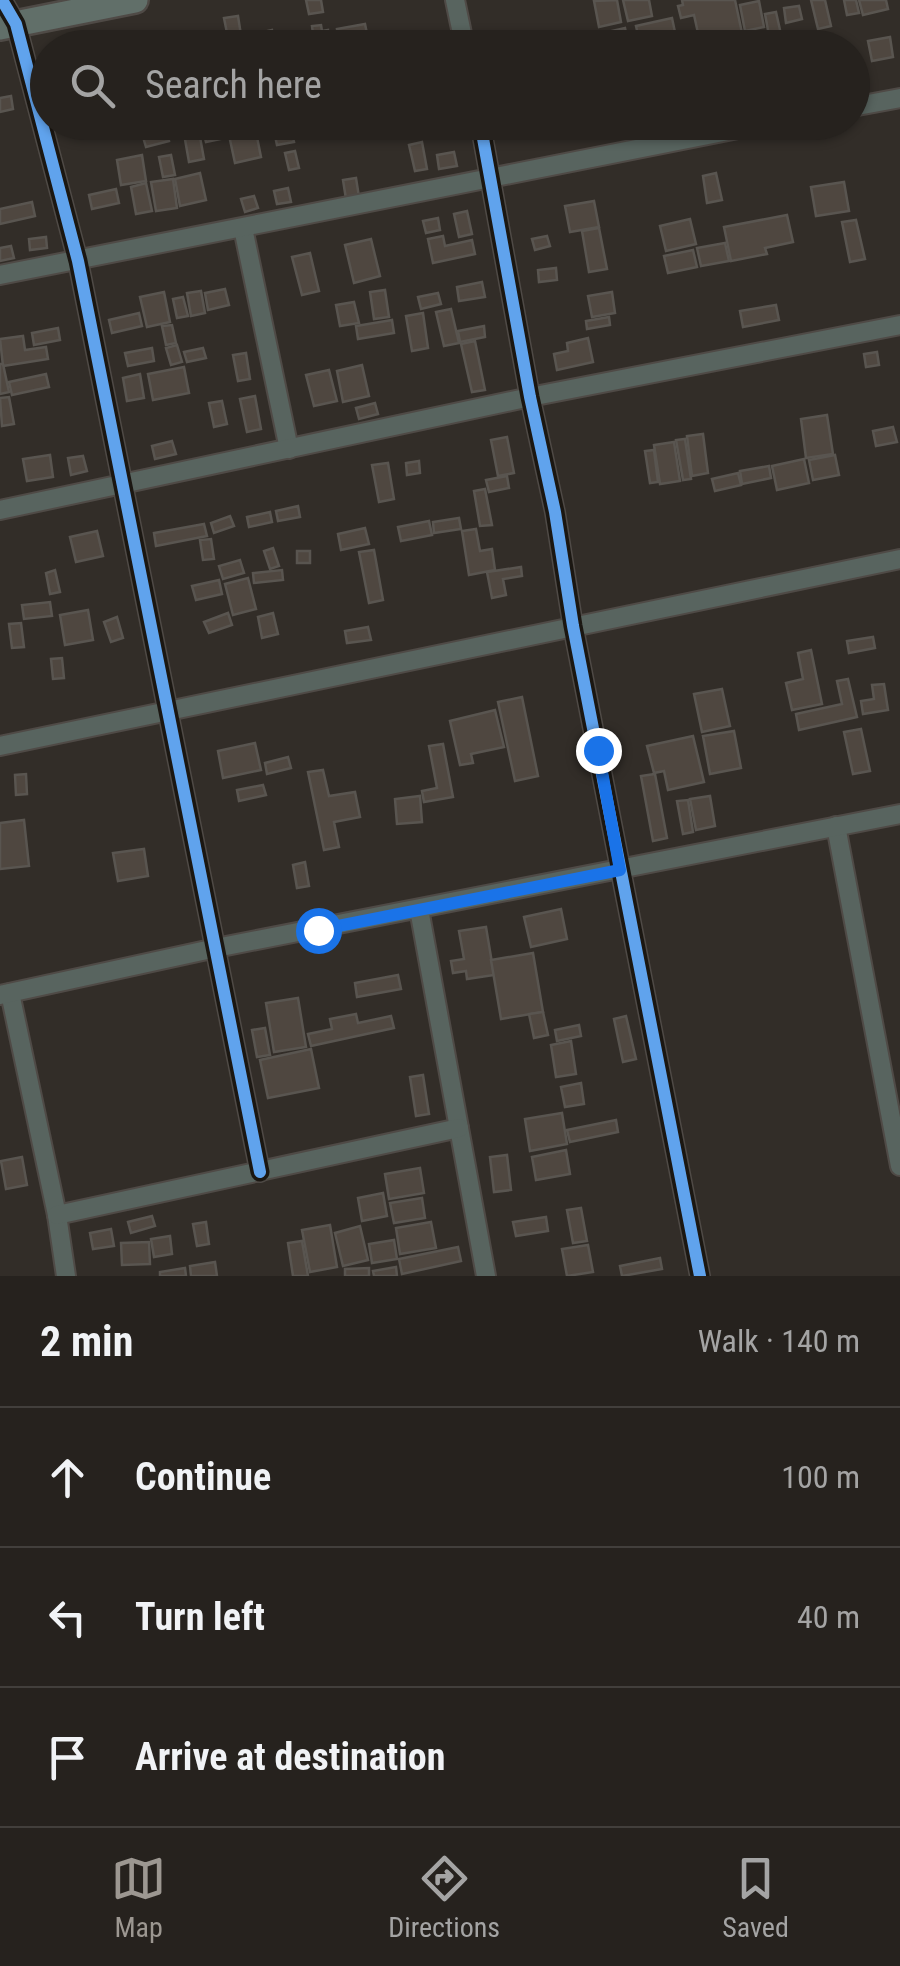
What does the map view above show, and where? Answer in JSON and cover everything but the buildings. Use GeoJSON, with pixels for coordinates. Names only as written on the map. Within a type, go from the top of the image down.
{"type":"FeatureCollection","features":[{"type":"Feature","properties":{"kind":"street"},"geometry":{"type":"LineString","coordinates":[[2,0],[30,99]]}},
{"type":"Feature","properties":{"kind":"street"},"geometry":{"type":"LineString","coordinates":[[8,25],[135,0]]}},
{"type":"Feature","properties":{"kind":"street"},"geometry":{"type":"LineString","coordinates":[[456,0],[462,30]]}},
{"type":"Feature","properties":{"kind":"street"},"geometry":{"type":"LineString","coordinates":[[870,104],[900,98]]}},
{"type":"Feature","properties":{"kind":"street"},"geometry":{"type":"LineString","coordinates":[[42,140],[78,260],[260,1172]]}},
{"type":"Feature","properties":{"kind":"street"},"geometry":{"type":"LineString","coordinates":[[484,140],[555,512],[572,626],[700,1276]]}},
{"type":"Feature","properties":{"kind":"street"},"geometry":{"type":"LineString","coordinates":[[0,275],[686,140]]}},
{"type":"Feature","properties":{"kind":"street"},"geometry":{"type":"LineString","coordinates":[[243,228],[289,449]]}},
{"type":"Feature","properties":{"kind":"street"},"geometry":{"type":"LineString","coordinates":[[0,510],[530,397],[900,325]]}},
{"type":"Feature","properties":{"kind":"street"},"geometry":{"type":"LineString","coordinates":[[0,746],[900,559]]}},
{"type":"Feature","properties":{"kind":"street"},"geometry":{"type":"LineString","coordinates":[[66,1276],[57,1214],[5,994],[216,948],[900,814]]}},
{"type":"Feature","properties":{"kind":"street"},"geometry":{"type":"LineString","coordinates":[[836,826],[900,1166]]}},
{"type":"Feature","properties":{"kind":"street"},"geometry":{"type":"LineString","coordinates":[[419,908],[486,1276]]}},
{"type":"Feature","properties":{"kind":"street"},"geometry":{"type":"LineString","coordinates":[[57,1214],[459,1128]]}},
{"type":"Feature","properties":{"kind":"cycle path"},"geometry":{"type":"LineString","coordinates":[[2,0],[16,24],[30,78]]}},
{"type":"Feature","properties":{"kind":"cycle path"},"geometry":{"type":"LineString","coordinates":[[46,140],[78,261],[260,1172]]}},
{"type":"Feature","properties":{"kind":"cycle path"},"geometry":{"type":"LineString","coordinates":[[483,140],[700,1276]]}},
{"type":"Feature","properties":{"kind":"route"},"geometry":{"type":"LineString","coordinates":[[318,930],[620,870],[598,750]]}}]}
